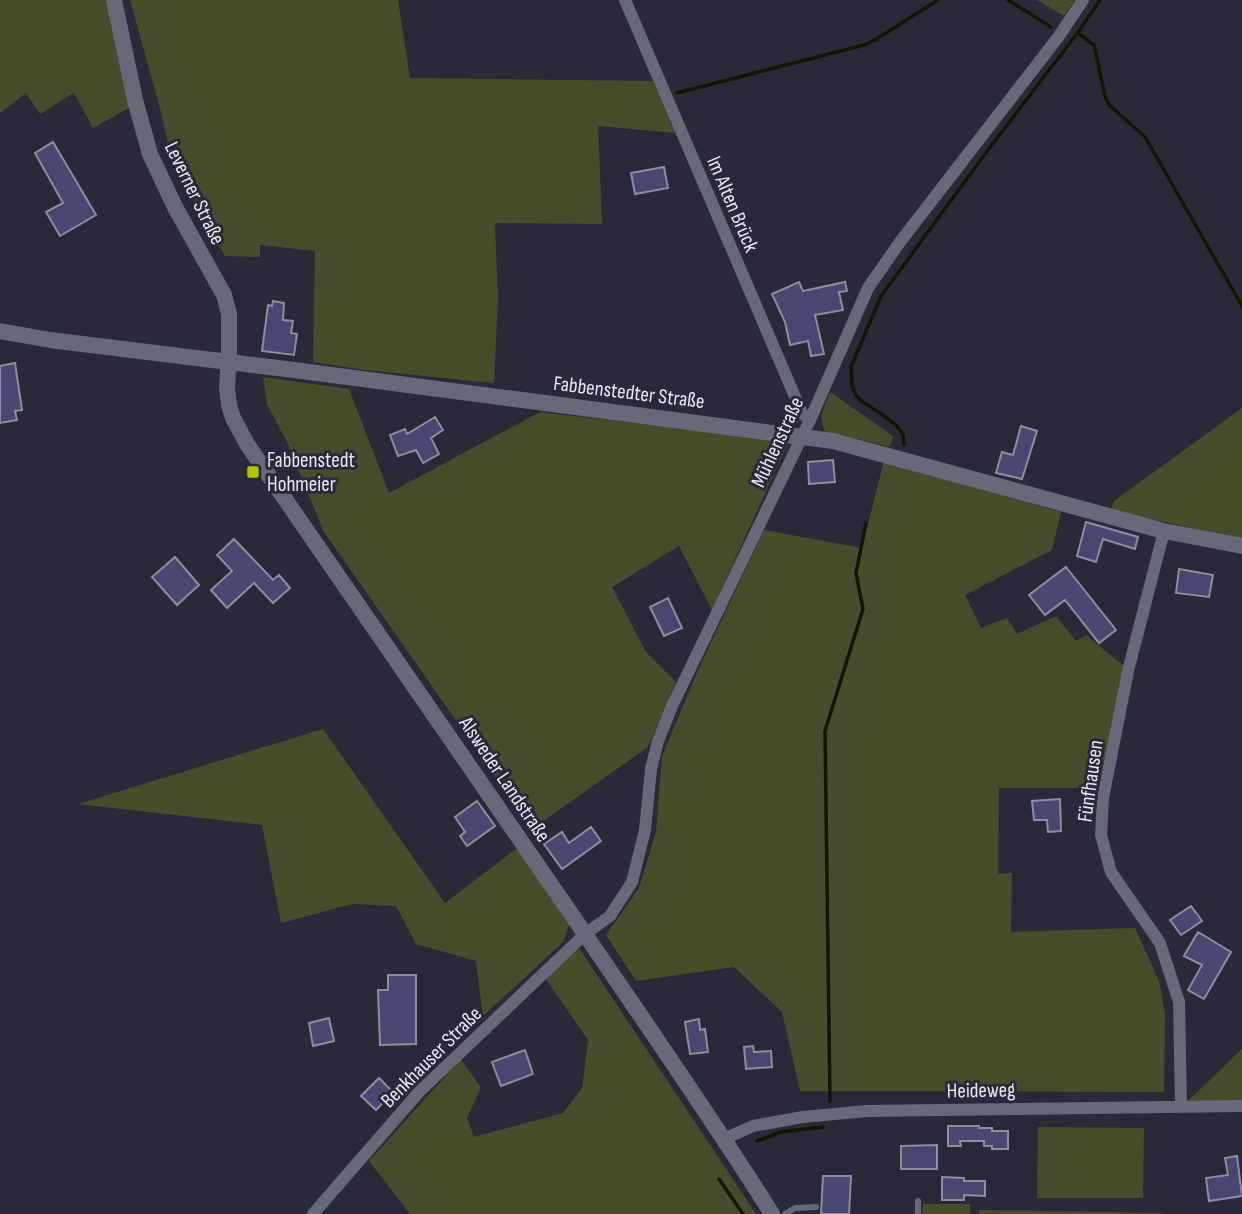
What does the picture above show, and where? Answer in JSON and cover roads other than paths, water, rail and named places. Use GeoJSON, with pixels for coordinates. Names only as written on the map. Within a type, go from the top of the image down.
{"type":"FeatureCollection","features":[{"type":"Feature","properties":{"kind":"street","name":"Leverner Straße"},"geometry":{"type":"LineString","coordinates":[[114,0],[135,100],[150,154],[175,207],[224,295],[229,314],[229,361]]}},
{"type":"Feature","properties":{"kind":"street","name":"Im Alten Brück"},"geometry":{"type":"LineString","coordinates":[[625,0],[802,413],[810,420]]}},
{"type":"Feature","properties":{"kind":"street","name":"Mühlenstraße"},"geometry":{"type":"LineString","coordinates":[[585,934],[610,916],[632,883],[645,830],[651,769],[658,741],[672,706],[810,420],[868,288],[1083,0]]}},
{"type":"Feature","properties":{"kind":"street","name":"Fabbenstedter Straße"},"geometry":{"type":"LineString","coordinates":[[0,331],[50,340],[833,440],[1164,531],[1242,546]]}},
{"type":"Feature","properties":{"kind":"street","name":"Alsweder Landstraße"},"geometry":{"type":"LineString","coordinates":[[229,361],[226,388],[229,405],[247,444],[585,934],[772,1214]]}},
{"type":"Feature","properties":{"kind":"street","name":"Fünfhausen"},"geometry":{"type":"LineString","coordinates":[[1164,531],[1128,671],[1103,799],[1101,835],[1111,872],[1160,943],[1179,1002],[1181,1106]]}},
{"type":"Feature","properties":{"kind":"street","name":"Benkhauser Straße"},"geometry":{"type":"LineString","coordinates":[[313,1214],[419,1092],[585,934]]}},
{"type":"Feature","properties":{"kind":"street","name":"Heideweg"},"geometry":{"type":"LineString","coordinates":[[724,1139],[753,1126],[827,1114],[867,1111],[1242,1106]]}},
{"type":"Feature","properties":{"kind":"lane"},"geometry":{"type":"LineString","coordinates":[[918,1201],[918,1214]]}},
{"type":"Feature","properties":{"kind":"lane"},"geometry":{"type":"LineString","coordinates":[[785,1214],[795,1208],[816,1207]]}},
{"type":"Feature","properties":{"kind":"waterway"},"geometry":{"type":"LineString","coordinates":[[677,93],[864,45],[938,0]]}},
{"type":"Feature","properties":{"kind":"waterway"},"geometry":{"type":"LineString","coordinates":[[1008,0],[1051,27]]}},
{"type":"Feature","properties":{"kind":"waterway"},"geometry":{"type":"LineString","coordinates":[[904,444],[903,435],[897,426],[860,400],[852,385],[851,367],[881,296],[1100,0]]}},
{"type":"Feature","properties":{"kind":"waterway"},"geometry":{"type":"LineString","coordinates":[[1078,33],[1094,45],[1109,105],[1145,137],[1242,306]]}},
{"type":"Feature","properties":{"kind":"waterway"},"geometry":{"type":"LineString","coordinates":[[830,1101],[825,731],[863,609],[856,573],[866,523]]}},
{"type":"Feature","properties":{"kind":"waterway"},"geometry":{"type":"LineString","coordinates":[[757,1141],[781,1132],[823,1127]]}},
{"type":"Feature","properties":{"kind":"waterway"},"geometry":{"type":"LineString","coordinates":[[719,1179],[743,1214]]}},
{"type":"Feature","properties":{"kind":"place","name":"Fabbenstedt Hohmeier"},"geometry":{"type":"Point","coordinates":[253,472]}}]}
